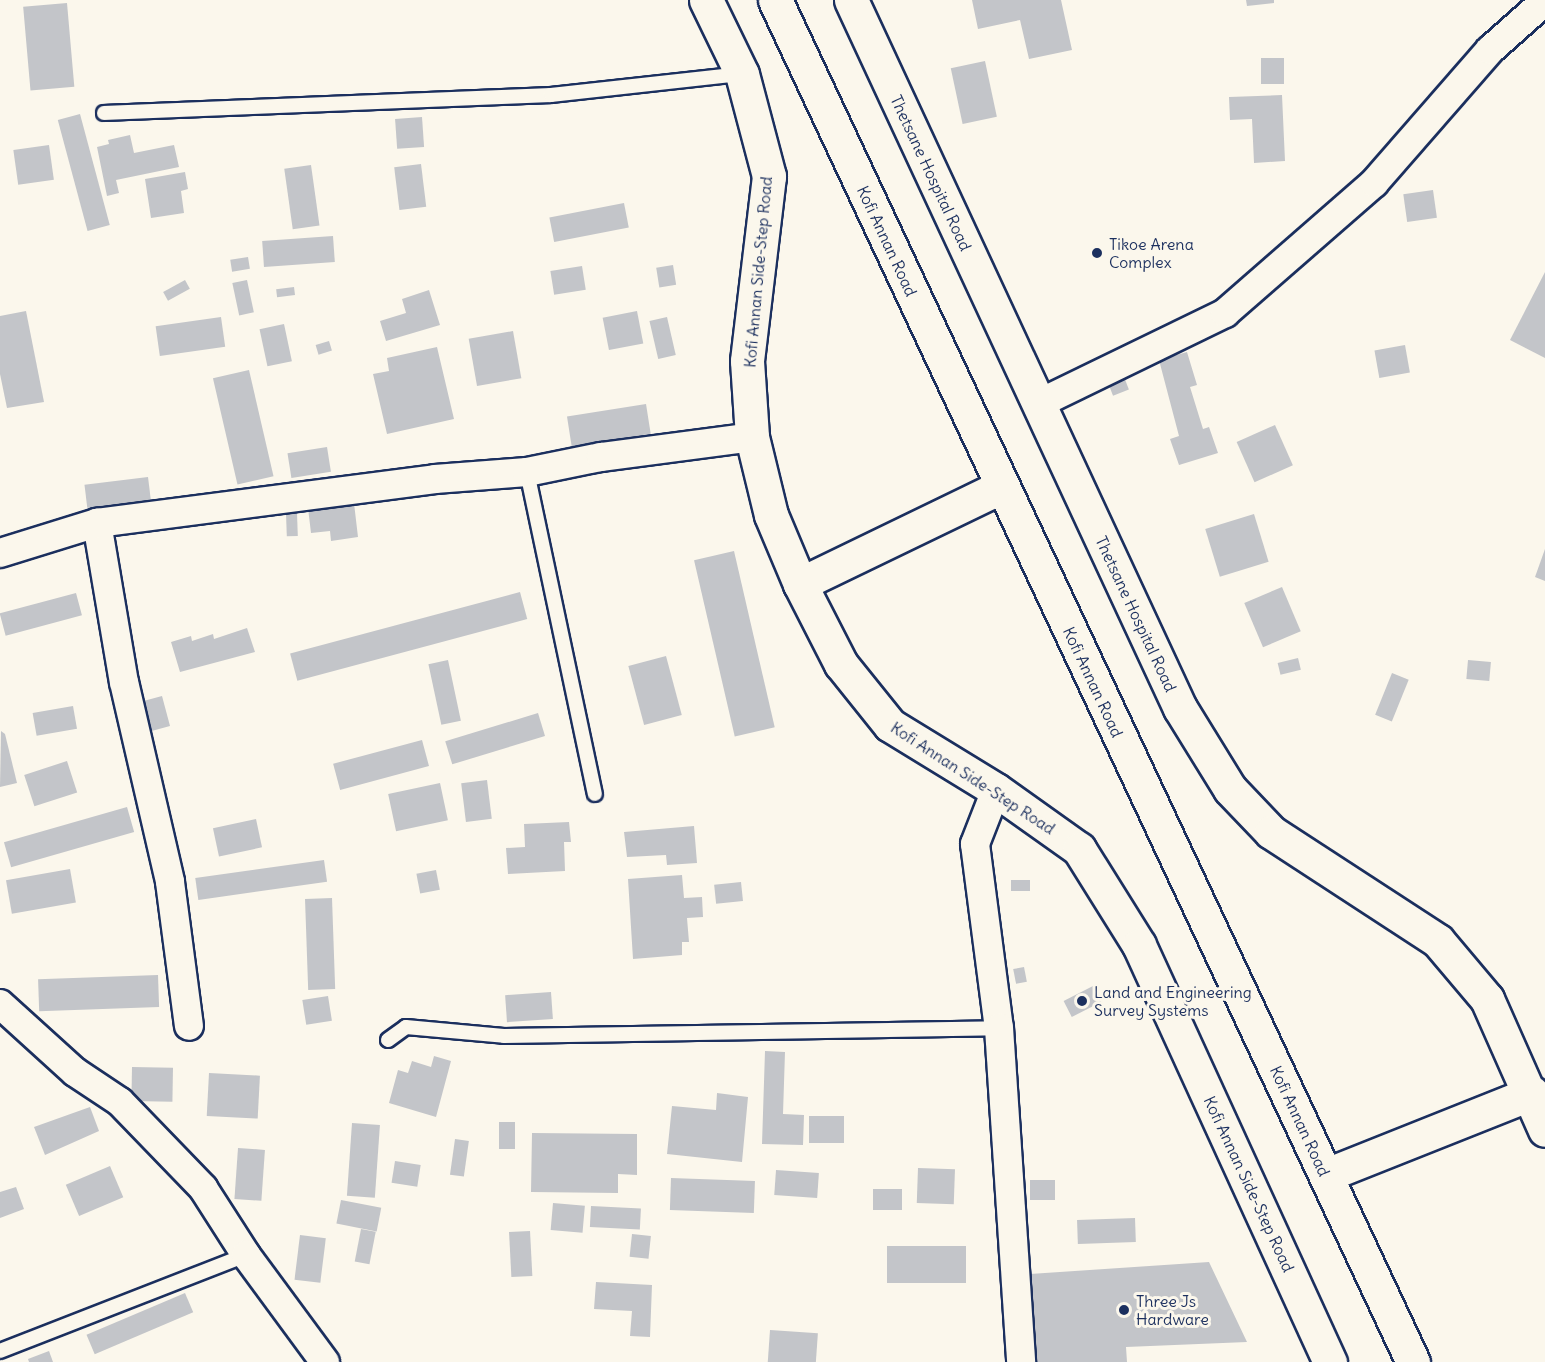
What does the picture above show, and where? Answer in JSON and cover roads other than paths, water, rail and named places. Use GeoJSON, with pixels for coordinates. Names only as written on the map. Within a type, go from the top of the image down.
{"type":"FeatureCollection","features":[{"type":"Feature","properties":{"kind":"main road","name":"Kofi Annan Side-Step Road"},"geometry":{"type":"LineString","coordinates":[[706,0],[742,74],[769,176],[747,361],[752,437],[771,515],[800,584],[840,664],[890,725],[996,790],[1079,849],[1139,945],[1330,1362]]}},
{"type":"Feature","properties":{"kind":"main road","name":"Kofi Annan Road"},"geometry":{"type":"LineString","coordinates":[[775,0],[1000,487],[1413,1362]]}},
{"type":"Feature","properties":{"kind":"main road","name":"Thetsane Hospital Road"},"geometry":{"type":"LineString","coordinates":[[851,0],[1180,708],[1230,789],[1271,832],[1438,941],[1487,999],[1535,1089],[1545,1130]]}},
{"type":"Feature","properties":{"kind":"main road"},"geometry":{"type":"LineString","coordinates":[[800,584],[1000,487]]}},
{"type":"Feature","properties":{"kind":"main road"},"geometry":{"type":"LineString","coordinates":[[1326,1175],[1535,1089]]}},
{"type":"Feature","properties":{"kind":"street"},"geometry":{"type":"LineString","coordinates":[[1038,404],[1225,313],[1374,183],[1490,50],[1545,1]]}},
{"type":"Feature","properties":{"kind":"street"},"geometry":{"type":"LineString","coordinates":[[0,553],[97,523],[435,479],[527,472],[601,457],[752,437]]}},
{"type":"Feature","properties":{"kind":"street"},"geometry":{"type":"LineString","coordinates":[[97,523],[124,682],[170,882],[189,1026]]}},
{"type":"Feature","properties":{"kind":"street"},"geometry":{"type":"LineString","coordinates":[[996,790],[975,844],[999,1028],[1021,1362]]}},
{"type":"Feature","properties":{"kind":"street"},"geometry":{"type":"LineString","coordinates":[[0,1004],[75,1072],[120,1102],[203,1188],[246,1255],[325,1362]]}},
{"type":"Feature","properties":{"kind":"lane"},"geometry":{"type":"LineString","coordinates":[[104,113],[551,95],[742,74]]}},
{"type":"Feature","properties":{"kind":"lane"},"geometry":{"type":"LineString","coordinates":[[527,472],[595,794]]}},
{"type":"Feature","properties":{"kind":"lane"},"geometry":{"type":"LineString","coordinates":[[388,1040],[406,1026],[504,1036],[999,1028]]}},
{"type":"Feature","properties":{"kind":"lane"},"geometry":{"type":"LineString","coordinates":[[0,1351],[246,1255]]}},
{"type":"Feature","properties":{"kind":"place","name":"Tikoe Arena Complex"},"geometry":{"type":"Point","coordinates":[1097,253]}},
{"type":"Feature","properties":{"kind":"place","name":"Land and Engineering Survey Systems"},"geometry":{"type":"Point","coordinates":[1082,1001]}},
{"type":"Feature","properties":{"kind":"place","name":"Three Js Hardware"},"geometry":{"type":"Point","coordinates":[1124,1310]}}]}
